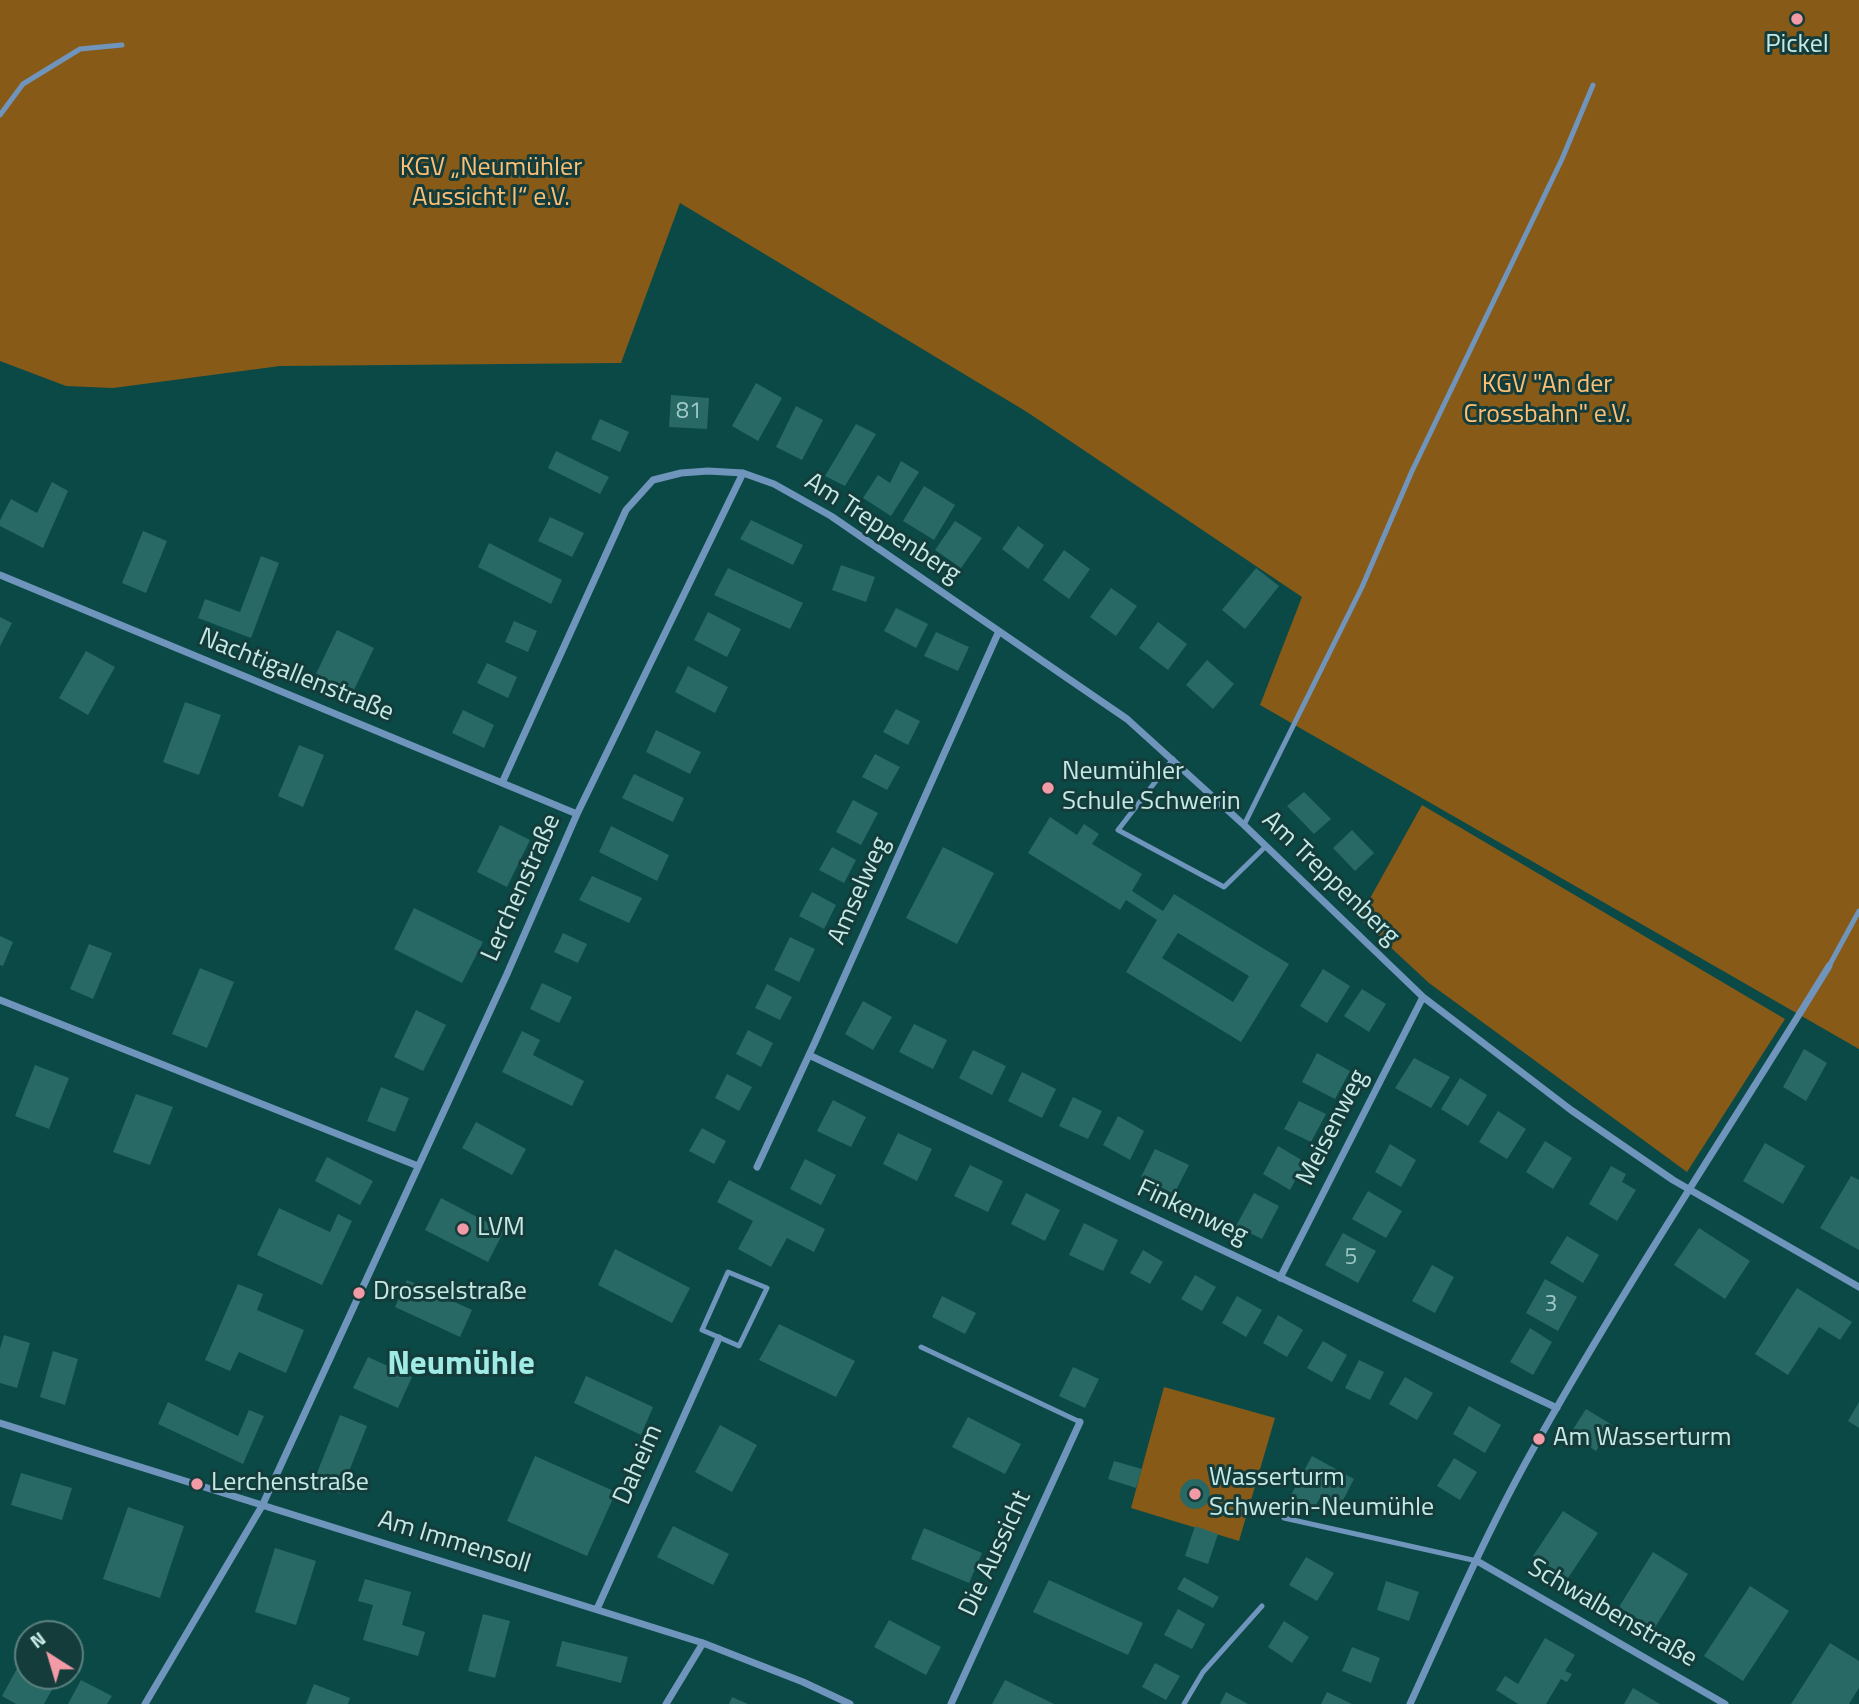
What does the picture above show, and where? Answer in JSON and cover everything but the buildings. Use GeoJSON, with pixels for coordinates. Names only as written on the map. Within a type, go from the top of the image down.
{"type":"FeatureCollection","features":[{"type":"Feature","properties":{"kind":"street"},"geometry":{"type":"LineString","coordinates":[[502,783],[626,510],[653,480],[681,473],[743,473]]}},
{"type":"Feature","properties":{"kind":"street","name":"Am Treppenberg"},"geometry":{"type":"LineString","coordinates":[[743,473],[774,484],[831,516],[1127,719],[1244,825],[1423,998],[1571,1110],[1688,1189],[1859,1287]]}},
{"type":"Feature","properties":{"kind":"street","name":"Lerchenstraße"},"geometry":{"type":"LineString","coordinates":[[145,1704],[262,1506],[578,814],[743,473]]}},
{"type":"Feature","properties":{"kind":"street","name":"Nachtigallenstraße"},"geometry":{"type":"LineString","coordinates":[[0,575],[578,814]]}},
{"type":"Feature","properties":{"kind":"street","name":"Amselweg"},"geometry":{"type":"LineString","coordinates":[[757,1167],[999,631]]}},
{"type":"Feature","properties":{"kind":"street"},"geometry":{"type":"LineString","coordinates":[[1410,1704],[1477,1560],[1557,1408],[1688,1189],[1829,966]]}},
{"type":"Feature","properties":{"kind":"street","name":"Meisenweg"},"geometry":{"type":"LineString","coordinates":[[1280,1278],[1423,998]]}},
{"type":"Feature","properties":{"kind":"street"},"geometry":{"type":"LineString","coordinates":[[0,1000],[418,1166]]}},
{"type":"Feature","properties":{"kind":"street","name":"Finkenweg"},"geometry":{"type":"LineString","coordinates":[[809,1055],[1557,1408]]}},
{"type":"Feature","properties":{"kind":"street","name":"Daheim"},"geometry":{"type":"LineString","coordinates":[[597,1609],[719,1338]]}},
{"type":"Feature","properties":{"kind":"street","name":"Die Aussicht"},"geometry":{"type":"LineString","coordinates":[[951,1704],[1080,1422]]}},
{"type":"Feature","properties":{"kind":"street","name":"Am Immensoll"},"geometry":{"type":"LineString","coordinates":[[0,1423],[703,1643],[803,1682],[850,1704]]}},
{"type":"Feature","properties":{"kind":"street","name":"Schwalbenstraße"},"geometry":{"type":"LineString","coordinates":[[1477,1560],[1724,1704]]}},
{"type":"Feature","properties":{"kind":"street"},"geometry":{"type":"LineString","coordinates":[[666,1704],[703,1643]]}},
{"type":"Feature","properties":{"kind":"lane"},"geometry":{"type":"LineString","coordinates":[[0,116],[23,83],[80,49],[122,45]]}},
{"type":"Feature","properties":{"kind":"lane"},"geometry":{"type":"LineString","coordinates":[[1244,825],[1362,587],[1412,471],[1562,159],[1593,85]]}},
{"type":"Feature","properties":{"kind":"lane"},"geometry":{"type":"LineString","coordinates":[[1173,759],[1118,830],[1224,887],[1265,846]]}},
{"type":"Feature","properties":{"kind":"lane"},"geometry":{"type":"LineString","coordinates":[[1829,966],[1859,911]]}},
{"type":"Feature","properties":{"kind":"lane"},"geometry":{"type":"LineString","coordinates":[[729,1272],[767,1288],[739,1346],[719,1338],[702,1330],[729,1272]]}},
{"type":"Feature","properties":{"kind":"lane"},"geometry":{"type":"LineString","coordinates":[[921,1347],[1080,1422]]}},
{"type":"Feature","properties":{"kind":"lane"},"geometry":{"type":"LineString","coordinates":[[1284,1518],[1477,1560]]}},
{"type":"Feature","properties":{"kind":"lane"},"geometry":{"type":"LineString","coordinates":[[1184,1704],[1203,1672],[1262,1606]]}},
{"type":"Feature","properties":{"kind":"green space"},"geometry":{"type":"Polygon","coordinates":[[[0,0],[1859,0],[1859,1049],[1260,705],[1302,597],[1027,412],[680,203],[621,363],[280,366],[113,388],[66,386],[0,361],[0,0]]]}},
{"type":"Feature","properties":{"kind":"green space"},"geometry":{"type":"Polygon","coordinates":[[[1422,805],[1785,1019],[1687,1172],[1429,983],[1359,918],[1422,805]]]}},
{"type":"Feature","properties":{"kind":"green space"},"geometry":{"type":"Polygon","coordinates":[[[1164,1387],[1275,1418],[1239,1541],[1131,1508],[1164,1387]]]}},
{"type":"Feature","properties":{"kind":"place","name":"Pickel"},"geometry":{"type":"Point","coordinates":[1797,19]}},
{"type":"Feature","properties":{"kind":"place","name":"Neumühler Schule Schwerin"},"geometry":{"type":"Point","coordinates":[1048,788]}},
{"type":"Feature","properties":{"kind":"place","name":"LVM"},"geometry":{"type":"Point","coordinates":[463,1229]}},
{"type":"Feature","properties":{"kind":"place","name":"Drosselstraße"},"geometry":{"type":"Point","coordinates":[359,1293]}},
{"type":"Feature","properties":{"kind":"place","name":"Am Wasserturm"},"geometry":{"type":"Point","coordinates":[1539,1439]}},
{"type":"Feature","properties":{"kind":"place","name":"Lerchenstraße"},"geometry":{"type":"Point","coordinates":[197,1484]}},
{"type":"Feature","properties":{"kind":"place","name":"Wasserturm Schwerin-Neumühle"},"geometry":{"type":"Point","coordinates":[1195,1494]}},
{"type":"Feature","properties":{"kind":"district","name":"Neumühle"},"geometry":{"type":"Point","coordinates":[461,1366]}},
{"type":"Feature","properties":{"kind":"park label","name":"KGV „Neumühler Aussicht I“ e.V."},"geometry":{"type":"Point","coordinates":[491,184]}},
{"type":"Feature","properties":{"kind":"park label","name":"KGV \"An der Crossbahn\" e.V."},"geometry":{"type":"Point","coordinates":[1547,401]}}]}
